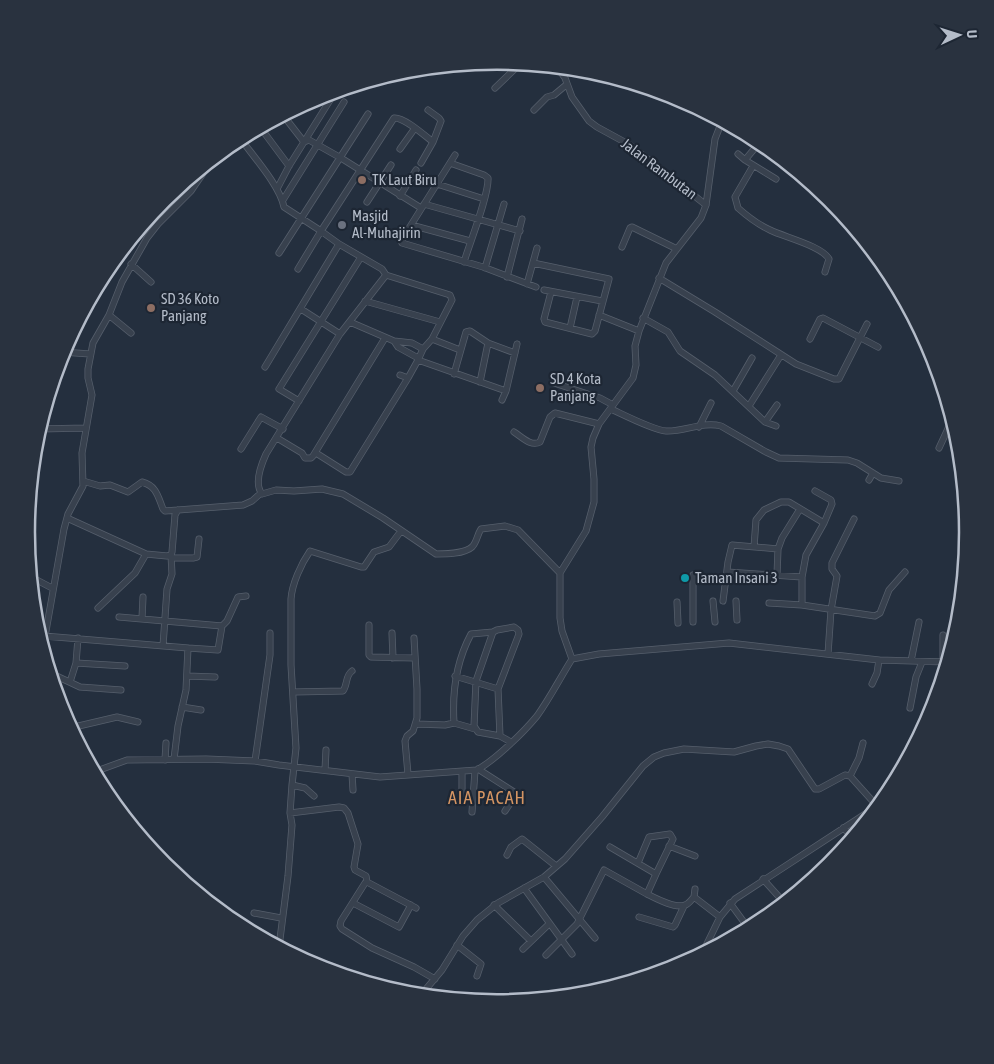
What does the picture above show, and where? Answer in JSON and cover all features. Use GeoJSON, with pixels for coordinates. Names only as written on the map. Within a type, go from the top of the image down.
{"type":"FeatureCollection","features":[{"type":"Feature","properties":{"kind":"street"},"geometry":{"type":"LineString","coordinates":[[494,88],[513,71]]}},
{"type":"Feature","properties":{"kind":"street","name":"Jalan Rambutan"},"geometry":{"type":"LineString","coordinates":[[562,75],[572,97],[589,121],[597,128],[620,138],[630,145],[706,204]]}},
{"type":"Feature","properties":{"kind":"street"},"geometry":{"type":"LineString","coordinates":[[534,110],[547,97],[554,95],[566,85]]}},
{"type":"Feature","properties":{"kind":"street"},"geometry":{"type":"LineString","coordinates":[[277,189],[329,102]]}},
{"type":"Feature","properties":{"kind":"street"},"geometry":{"type":"LineString","coordinates":[[283,200],[344,102]]}},
{"type":"Feature","properties":{"kind":"street"},"geometry":{"type":"LineString","coordinates":[[421,162],[441,126],[439,118],[428,110]]}},
{"type":"Feature","properties":{"kind":"street"},"geometry":{"type":"LineString","coordinates":[[279,253],[368,114]]}},
{"type":"Feature","properties":{"kind":"street"},"geometry":{"type":"LineString","coordinates":[[298,269],[359,170],[394,118],[398,117],[433,142]]}},
{"type":"Feature","properties":{"kind":"street"},"geometry":{"type":"LineString","coordinates":[[287,121],[304,142]]}},
{"type":"Feature","properties":{"kind":"street"},"geometry":{"type":"LineString","coordinates":[[400,149],[415,128]]}},
{"type":"Feature","properties":{"kind":"street"},"geometry":{"type":"LineString","coordinates":[[572,660],[562,631],[560,618],[560,573],[586,531],[589,522],[595,493],[591,447],[599,424],[629,385],[635,372],[635,346],[638,330],[666,263],[701,218],[706,204],[715,139],[719,128]]}},
{"type":"Feature","properties":{"kind":"street"},"geometry":{"type":"LineString","coordinates":[[264,133],[289,166]]}},
{"type":"Feature","properties":{"kind":"street"},"geometry":{"type":"LineString","coordinates":[[304,142],[309,140],[400,196],[422,206],[520,231]]}},
{"type":"Feature","properties":{"kind":"street"},"geometry":{"type":"LineString","coordinates":[[245,145],[277,189],[283,200],[284,207],[339,244],[382,269],[386,275],[450,295],[452,300],[432,339],[423,349],[408,378],[350,472],[346,472],[316,453]]}},
{"type":"Feature","properties":{"kind":"street"},"geometry":{"type":"LineString","coordinates":[[745,160],[755,148]]}},
{"type":"Feature","properties":{"kind":"street"},"geometry":{"type":"LineString","coordinates":[[738,154],[753,166],[776,179]]}},
{"type":"Feature","properties":{"kind":"street"},"geometry":{"type":"LineString","coordinates":[[455,155],[400,241],[485,268],[536,287]]}},
{"type":"Feature","properties":{"kind":"street"},"geometry":{"type":"LineString","coordinates":[[450,163],[487,176],[488,183],[464,262]]}},
{"type":"Feature","properties":{"kind":"street"},"geometry":{"type":"LineString","coordinates":[[367,202],[391,165]]}},
{"type":"Feature","properties":{"kind":"street"},"geometry":{"type":"LineString","coordinates":[[753,166],[735,197],[738,208],[769,230],[798,240],[826,254],[829,259],[825,272]]}},
{"type":"Feature","properties":{"kind":"street"},"geometry":{"type":"LineString","coordinates":[[400,196],[416,170]]}},
{"type":"Feature","properties":{"kind":"street"},"geometry":{"type":"LineString","coordinates":[[45,628],[67,518],[82,490],[84,481],[82,453],[92,401],[88,378],[90,354],[93,344],[109,315],[131,264],[147,238],[158,224],[191,191],[199,179]]}},
{"type":"Feature","properties":{"kind":"street"},"geometry":{"type":"LineString","coordinates":[[437,184],[484,198]]}},
{"type":"Feature","properties":{"kind":"street"},"geometry":{"type":"LineString","coordinates":[[485,268],[504,204]]}},
{"type":"Feature","properties":{"kind":"street"},"geometry":{"type":"LineString","coordinates":[[507,277],[522,219]]}},
{"type":"Feature","properties":{"kind":"street"},"geometry":{"type":"LineString","coordinates":[[411,225],[470,241]]}},
{"type":"Feature","properties":{"kind":"street"},"geometry":{"type":"LineString","coordinates":[[622,247],[632,227],[678,249]]}},
{"type":"Feature","properties":{"kind":"street"},"geometry":{"type":"LineString","coordinates":[[265,367],[339,244]]}},
{"type":"Feature","properties":{"kind":"street"},"geometry":{"type":"LineString","coordinates":[[528,284],[537,248]]}},
{"type":"Feature","properties":{"kind":"street"},"geometry":{"type":"LineString","coordinates":[[299,401],[279,389],[361,257]]}},
{"type":"Feature","properties":{"kind":"street"},"geometry":{"type":"LineString","coordinates":[[533,263],[609,279],[595,331],[592,334],[545,322],[544,319],[551,292]]}},
{"type":"Feature","properties":{"kind":"street"},"geometry":{"type":"LineString","coordinates":[[131,264],[151,282]]}},
{"type":"Feature","properties":{"kind":"street"},"geometry":{"type":"LineString","coordinates":[[261,493],[259,481],[263,460],[340,334],[386,275]]}},
{"type":"Feature","properties":{"kind":"street"},"geometry":{"type":"LineString","coordinates":[[659,278],[724,317],[796,364],[837,380],[867,324]]}},
{"type":"Feature","properties":{"kind":"street"},"geometry":{"type":"LineString","coordinates":[[544,290],[602,301]]}},
{"type":"Feature","properties":{"kind":"street"},"geometry":{"type":"LineString","coordinates":[[570,328],[577,296]]}},
{"type":"Feature","properties":{"kind":"street"},"geometry":{"type":"LineString","coordinates":[[365,301],[440,322]]}},
{"type":"Feature","properties":{"kind":"street"},"geometry":{"type":"LineString","coordinates":[[301,309],[321,320],[340,334]]}},
{"type":"Feature","properties":{"kind":"street"},"geometry":{"type":"LineString","coordinates":[[109,315],[131,333]]}},
{"type":"Feature","properties":{"kind":"street"},"geometry":{"type":"LineString","coordinates":[[599,316],[638,330]]}},
{"type":"Feature","properties":{"kind":"street"},"geometry":{"type":"LineString","coordinates":[[643,318],[668,332],[680,351],[715,375],[765,422],[776,426]]}},
{"type":"Feature","properties":{"kind":"street"},"geometry":{"type":"LineString","coordinates":[[810,339],[820,319],[823,318],[878,347]]}},
{"type":"Feature","properties":{"kind":"street"},"geometry":{"type":"LineString","coordinates":[[350,322],[385,338],[412,343],[423,349]]}},
{"type":"Feature","properties":{"kind":"street"},"geometry":{"type":"LineString","coordinates":[[454,374],[464,333],[468,331],[488,342],[515,352]]}},
{"type":"Feature","properties":{"kind":"street"},"geometry":{"type":"LineString","coordinates":[[277,438],[302,453],[305,458],[311,458],[316,453],[385,338]]}},
{"type":"Feature","properties":{"kind":"street"},"geometry":{"type":"LineString","coordinates":[[432,339],[460,350]]}},
{"type":"Feature","properties":{"kind":"street"},"geometry":{"type":"LineString","coordinates":[[394,341],[398,347],[418,359],[454,374],[506,391]]}},
{"type":"Feature","properties":{"kind":"street"},"geometry":{"type":"LineString","coordinates":[[480,382],[488,342]]}},
{"type":"Feature","properties":{"kind":"street"},"geometry":{"type":"LineString","coordinates":[[502,400],[506,391],[517,344]]}},
{"type":"Feature","properties":{"kind":"street"},"geometry":{"type":"LineString","coordinates":[[71,353],[90,354]]}},
{"type":"Feature","properties":{"kind":"street"},"geometry":{"type":"LineString","coordinates":[[749,406],[781,355]]}},
{"type":"Feature","properties":{"kind":"street"},"geometry":{"type":"LineString","coordinates":[[733,391],[752,358]]}},
{"type":"Feature","properties":{"kind":"street"},"geometry":{"type":"LineString","coordinates":[[400,375],[408,378]]}},
{"type":"Feature","properties":{"kind":"street"},"geometry":{"type":"LineString","coordinates":[[554,383],[600,398],[612,407],[664,431],[679,431],[713,424],[779,458],[848,460],[857,463],[886,480],[899,481]]}},
{"type":"Feature","properties":{"kind":"street"},"geometry":{"type":"LineString","coordinates":[[699,427],[712,403]]}},
{"type":"Feature","properties":{"kind":"street"},"geometry":{"type":"LineString","coordinates":[[765,422],[777,405]]}},
{"type":"Feature","properties":{"kind":"street"},"geometry":{"type":"LineString","coordinates":[[514,432],[531,444],[537,444],[540,442],[550,417],[555,413],[599,424]]}},
{"type":"Feature","properties":{"kind":"street"},"geometry":{"type":"LineString","coordinates":[[241,449],[262,416],[282,429]]}},
{"type":"Feature","properties":{"kind":"street"},"geometry":{"type":"LineString","coordinates":[[47,429],[86,428]]}},
{"type":"Feature","properties":{"kind":"street"},"geometry":{"type":"LineString","coordinates":[[939,448],[947,430]]}},
{"type":"Feature","properties":{"kind":"street"},"geometry":{"type":"LineString","coordinates":[[869,480],[873,472]]}},
{"type":"Feature","properties":{"kind":"street"},"geometry":{"type":"LineString","coordinates":[[84,481],[100,486],[110,485],[128,492],[142,482],[145,482],[156,490],[164,511],[243,505],[252,501],[261,493],[276,490],[329,489],[356,500],[436,554],[465,551],[472,547],[481,529],[505,526],[518,530],[560,573]]}},
{"type":"Feature","properties":{"kind":"street"},"geometry":{"type":"LineString","coordinates":[[802,605],[802,577],[806,555],[824,523],[833,502],[815,491]]}},
{"type":"Feature","properties":{"kind":"street"},"geometry":{"type":"LineString","coordinates":[[754,547],[755,523],[764,510],[772,505],[786,501],[824,523]]}},
{"type":"Feature","properties":{"kind":"street"},"geometry":{"type":"LineString","coordinates":[[777,575],[778,549],[782,538],[800,509]]}},
{"type":"Feature","properties":{"kind":"street"},"geometry":{"type":"LineString","coordinates":[[163,646],[167,589],[172,574],[171,556],[175,515],[178,510]]}},
{"type":"Feature","properties":{"kind":"street"},"geometry":{"type":"LineString","coordinates":[[67,518],[146,554],[195,558],[198,555],[199,539]]}},
{"type":"Feature","properties":{"kind":"street"},"geometry":{"type":"LineString","coordinates":[[828,654],[831,610],[837,576],[832,569],[832,563],[854,520]]}},
{"type":"Feature","properties":{"kind":"street"},"geometry":{"type":"LineString","coordinates":[[280,939],[288,876],[292,825],[290,813],[296,748],[291,594],[294,583],[309,552],[361,568],[364,567],[374,552],[389,547],[401,531]]}},
{"type":"Feature","properties":{"kind":"street"},"geometry":{"type":"LineString","coordinates":[[723,601],[732,545],[778,549]]}},
{"type":"Feature","properties":{"kind":"street"},"geometry":{"type":"LineString","coordinates":[[98,608],[135,573],[146,554]]}},
{"type":"Feature","properties":{"kind":"street"},"geometry":{"type":"LineString","coordinates":[[727,572],[802,577]]}},
{"type":"Feature","properties":{"kind":"street"},"geometry":{"type":"LineString","coordinates":[[770,603],[802,605],[879,615],[889,590],[905,572]]}},
{"type":"Feature","properties":{"kind":"street"},"geometry":{"type":"LineString","coordinates":[[693,575],[693,622]]}},
{"type":"Feature","properties":{"kind":"street"},"geometry":{"type":"LineString","coordinates":[[38,581],[52,588]]}},
{"type":"Feature","properties":{"kind":"street"},"geometry":{"type":"LineString","coordinates":[[47,636],[218,650],[222,626],[227,621],[238,598],[246,596]]}},
{"type":"Feature","properties":{"kind":"street"},"geometry":{"type":"LineString","coordinates":[[142,618],[144,597]]}},
{"type":"Feature","properties":{"kind":"street"},"geometry":{"type":"LineString","coordinates":[[713,601],[715,622]]}},
{"type":"Feature","properties":{"kind":"street"},"geometry":{"type":"LineString","coordinates":[[736,601],[737,620]]}},
{"type":"Feature","properties":{"kind":"street"},"geometry":{"type":"LineString","coordinates":[[677,602],[678,623]]}},
{"type":"Feature","properties":{"kind":"street"},"geometry":{"type":"LineString","coordinates":[[119,617],[222,626]]}},
{"type":"Feature","properties":{"kind":"street"},"geometry":{"type":"LineString","coordinates":[[910,661],[919,622]]}},
{"type":"Feature","properties":{"kind":"street"},"geometry":{"type":"LineString","coordinates":[[369,625],[370,656],[374,658],[415,658]]}},
{"type":"Feature","properties":{"kind":"street"},"geometry":{"type":"LineString","coordinates":[[454,723],[452,703],[455,676],[472,632],[493,632],[514,627],[518,630],[519,634],[498,689],[500,736]]}},
{"type":"Feature","properties":{"kind":"street"},"geometry":{"type":"LineString","coordinates":[[475,729],[476,682],[493,632]]}},
{"type":"Feature","properties":{"kind":"street"},"geometry":{"type":"LineString","coordinates":[[255,761],[270,655],[270,633]]}},
{"type":"Feature","properties":{"kind":"street"},"geometry":{"type":"LineString","coordinates":[[392,633],[393,658]]}},
{"type":"Feature","properties":{"kind":"street"},"geometry":{"type":"LineString","coordinates":[[943,635],[944,648]]}},
{"type":"Feature","properties":{"kind":"street"},"geometry":{"type":"LineString","coordinates":[[70,682],[76,663],[78,638]]}},
{"type":"Feature","properties":{"kind":"street"},"geometry":{"type":"LineString","coordinates":[[408,774],[405,741],[406,736],[413,731],[416,724],[417,689],[414,638]]}},
{"type":"Feature","properties":{"kind":"street"},"geometry":{"type":"LineString","coordinates":[[101,769],[120,762],[206,759],[255,761],[380,776],[477,770],[511,742],[536,717],[572,660],[599,654],[728,643],[879,660],[940,662]]}},
{"type":"Feature","properties":{"kind":"street"},"geometry":{"type":"LineString","coordinates":[[174,759],[176,737],[188,676],[188,648]]}},
{"type":"Feature","properties":{"kind":"street"},"geometry":{"type":"LineString","coordinates":[[872,684],[877,674],[879,660]]}},
{"type":"Feature","properties":{"kind":"street"},"geometry":{"type":"LineString","coordinates":[[910,708],[916,677],[922,662]]}},
{"type":"Feature","properties":{"kind":"street"},"geometry":{"type":"LineString","coordinates":[[76,663],[125,666]]}},
{"type":"Feature","properties":{"kind":"street"},"geometry":{"type":"LineString","coordinates":[[293,692],[343,691],[348,674],[352,671]]}},
{"type":"Feature","properties":{"kind":"street"},"geometry":{"type":"LineString","coordinates":[[59,676],[80,687],[121,690]]}},
{"type":"Feature","properties":{"kind":"street"},"geometry":{"type":"LineString","coordinates":[[188,676],[215,677]]}},
{"type":"Feature","properties":{"kind":"street"},"geometry":{"type":"LineString","coordinates":[[455,676],[498,689]]}},
{"type":"Feature","properties":{"kind":"street"},"geometry":{"type":"LineString","coordinates":[[182,707],[201,710]]}},
{"type":"Feature","properties":{"kind":"street"},"geometry":{"type":"LineString","coordinates":[[78,726],[117,717],[138,722]]}},
{"type":"Feature","properties":{"kind":"street"},"geometry":{"type":"LineString","coordinates":[[416,724],[445,725],[454,723],[475,729],[478,732],[500,736],[511,742]]}},
{"type":"Feature","properties":{"kind":"street"},"geometry":{"type":"LineString","coordinates":[[165,760],[166,743]]}},
{"type":"Feature","properties":{"kind":"street"},"geometry":{"type":"LineString","coordinates":[[850,776],[859,758],[863,743]]}},
{"type":"Feature","properties":{"kind":"street"},"geometry":{"type":"LineString","coordinates":[[427,988],[477,920],[494,906],[544,877],[565,858],[602,817],[643,766],[654,757],[684,749],[734,752],[768,744],[788,749],[815,789],[819,789],[845,775],[850,776],[873,800]]}},
{"type":"Feature","properties":{"kind":"street"},"geometry":{"type":"LineString","coordinates":[[325,770],[326,750]]}},
{"type":"Feature","properties":{"kind":"street"},"geometry":{"type":"LineString","coordinates":[[477,770],[514,792],[515,796],[505,811]]}},
{"type":"Feature","properties":{"kind":"street"},"geometry":{"type":"LineString","coordinates":[[472,812],[477,770]]}},
{"type":"Feature","properties":{"kind":"street"},"geometry":{"type":"LineString","coordinates":[[462,772],[462,794]]}},
{"type":"Feature","properties":{"kind":"street"},"geometry":{"type":"LineString","coordinates":[[352,774],[353,790]]}},
{"type":"Feature","properties":{"kind":"street"},"geometry":{"type":"LineString","coordinates":[[292,785],[305,788],[314,796]]}},
{"type":"Feature","properties":{"kind":"street"},"geometry":{"type":"LineString","coordinates":[[290,813],[339,807],[346,809],[358,844],[354,867],[355,870],[366,876],[367,882]]}},
{"type":"Feature","properties":{"kind":"street"},"geometry":{"type":"LineString","coordinates":[[708,943],[720,917],[730,903],[763,879],[861,817]]}},
{"type":"Feature","properties":{"kind":"street"},"geometry":{"type":"LineString","coordinates":[[843,828],[848,832]]}},
{"type":"Feature","properties":{"kind":"street"},"geometry":{"type":"LineString","coordinates":[[638,863],[649,837],[670,834],[673,839],[647,894]]}},
{"type":"Feature","properties":{"kind":"street"},"geometry":{"type":"LineString","coordinates":[[508,855],[511,847],[522,839],[556,866]]}},
{"type":"Feature","properties":{"kind":"street"},"geometry":{"type":"LineString","coordinates":[[669,846],[695,856]]}},
{"type":"Feature","properties":{"kind":"street"},"geometry":{"type":"LineString","coordinates":[[610,847],[656,874]]}},
{"type":"Feature","properties":{"kind":"street"},"geometry":{"type":"LineString","coordinates":[[546,955],[580,920],[604,870],[647,894],[668,903],[684,906]]}},
{"type":"Feature","properties":{"kind":"street"},"geometry":{"type":"LineString","coordinates":[[544,877],[595,938]]}},
{"type":"Feature","properties":{"kind":"street"},"geometry":{"type":"LineString","coordinates":[[763,879],[780,898]]}},
{"type":"Feature","properties":{"kind":"street"},"geometry":{"type":"LineString","coordinates":[[367,882],[364,883],[341,921],[340,926],[342,929],[372,948],[435,979]]}},
{"type":"Feature","properties":{"kind":"street"},"geometry":{"type":"LineString","coordinates":[[352,903],[399,927],[413,907],[367,882]]}},
{"type":"Feature","properties":{"kind":"street"},"geometry":{"type":"LineString","coordinates":[[524,888],[572,954]]}},
{"type":"Feature","properties":{"kind":"street"},"geometry":{"type":"LineString","coordinates":[[639,918],[675,926],[684,906],[694,897],[695,889]]}},
{"type":"Feature","properties":{"kind":"street"},"geometry":{"type":"LineString","coordinates":[[694,897],[720,917]]}},
{"type":"Feature","properties":{"kind":"street"},"geometry":{"type":"LineString","coordinates":[[730,903],[744,922]]}},
{"type":"Feature","properties":{"kind":"street"},"geometry":{"type":"LineString","coordinates":[[494,906],[531,942]]}},
{"type":"Feature","properties":{"kind":"street"},"geometry":{"type":"LineString","coordinates":[[254,913],[282,918]]}},
{"type":"Feature","properties":{"kind":"street"},"geometry":{"type":"LineString","coordinates":[[523,949],[549,924]]}},
{"type":"Feature","properties":{"kind":"street"},"geometry":{"type":"LineString","coordinates":[[457,945],[481,964],[476,976]]}},
{"type":"Feature","properties":{"kind":"place","name":"TK Laut Biru"},"geometry":{"type":"Point","coordinates":[362,180]}},
{"type":"Feature","properties":{"kind":"place","name":"Masjid Al-Muhajirin"},"geometry":{"type":"Point","coordinates":[342,225]}},
{"type":"Feature","properties":{"kind":"place","name":"SD 36 Koto Panjang"},"geometry":{"type":"Point","coordinates":[151,308]}},
{"type":"Feature","properties":{"kind":"place","name":"SD 4 Kota Panjang"},"geometry":{"type":"Point","coordinates":[540,388]}},
{"type":"Feature","properties":{"kind":"place","name":"Taman Insani 3"},"geometry":{"type":"Point","coordinates":[685,578]}},
{"type":"Feature","properties":{"kind":"district","name":"AIA PACAH"},"geometry":{"type":"Point","coordinates":[487,798]}}]}
